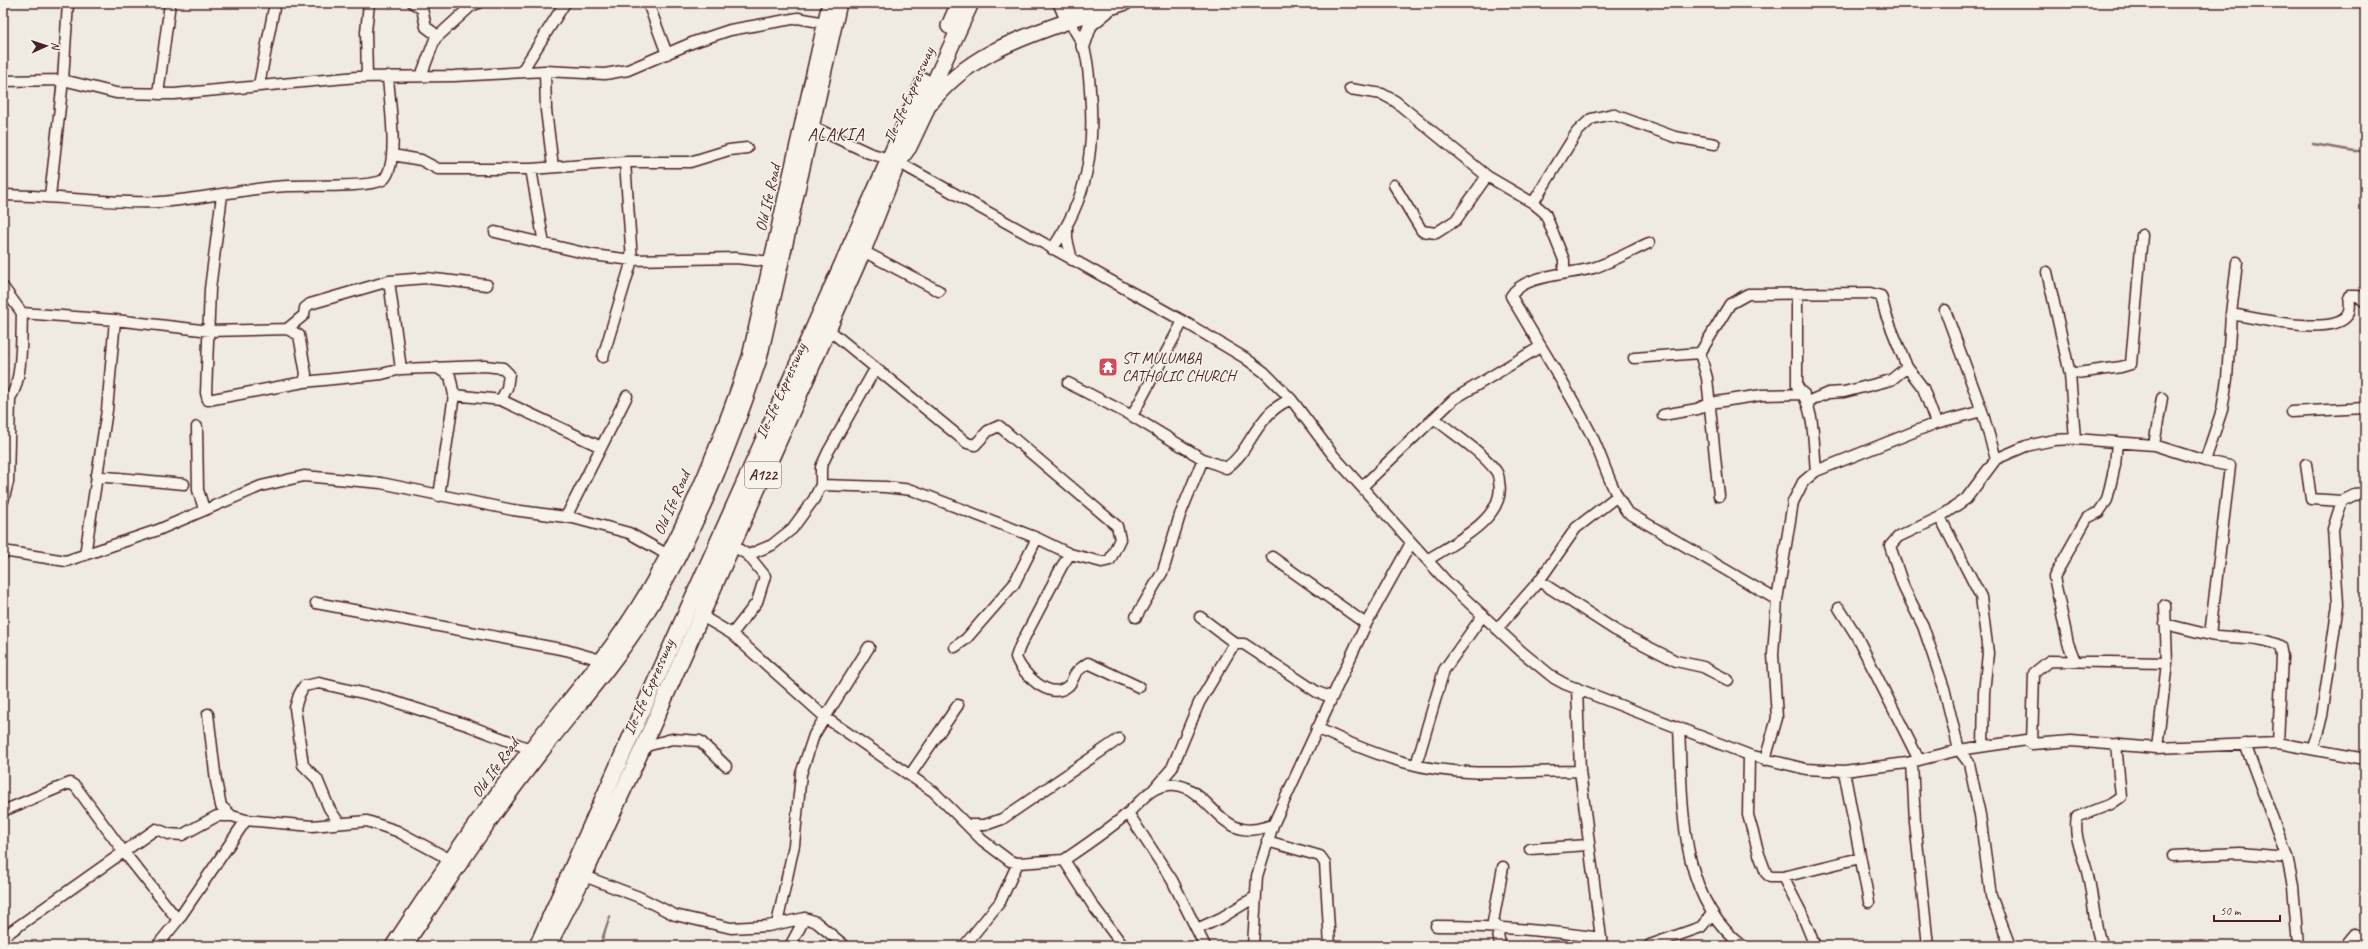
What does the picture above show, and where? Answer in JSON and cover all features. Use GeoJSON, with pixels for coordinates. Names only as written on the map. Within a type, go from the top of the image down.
{"type":"FeatureCollection","features":[{"type":"Feature","properties":{"kind":"highway","name":"Ile-Ife Expressway"},"geometry":{"type":"LineString","coordinates":[[537,946],[893,161],[959,3]]}},
{"type":"Feature","properties":{"kind":"highway","name":"Ile-Ife Expressway"},"geometry":{"type":"LineString","coordinates":[[548,946],[584,876],[643,747],[700,615],[863,252],[893,161],[910,146],[927,108],[926,98],[971,3]]}},
{"type":"Feature","properties":{"kind":"highway"},"geometry":{"type":"LineString","coordinates":[[927,108],[952,80],[982,57],[1019,38],[1069,21],[1061,3]]}},
{"type":"Feature","properties":{"kind":"highway"},"geometry":{"type":"LineString","coordinates":[[1070,3],[1094,13]]}},
{"type":"Feature","properties":{"kind":"main road","name":"Old Ife Road"},"geometry":{"type":"LineString","coordinates":[[392,946],[449,860],[540,754],[610,666],[645,616],[678,560],[743,409],[760,360],[829,3]]}},
{"type":"Feature","properties":{"kind":"main road","name":"Old Ife Road"},"geometry":{"type":"LineString","coordinates":[[405,946],[459,864],[530,748],[601,660],[635,611],[668,555],[695,497],[732,406],[749,357],[771,262],[800,155],[813,127],[840,3]]}},
{"type":"Feature","properties":{"kind":"main road"},"geometry":{"type":"LineString","coordinates":[[1069,21],[1126,3]]}},
{"type":"Feature","properties":{"kind":"main road"},"geometry":{"type":"LineString","coordinates":[[1083,46],[1090,25],[1110,8]]}},
{"type":"Feature","properties":{"kind":"street"},"geometry":{"type":"LineString","coordinates":[[50,196],[63,80],[68,3]]}},
{"type":"Feature","properties":{"kind":"street"},"geometry":{"type":"LineString","coordinates":[[158,94],[170,3]]}},
{"type":"Feature","properties":{"kind":"street"},"geometry":{"type":"LineString","coordinates":[[259,85],[275,3]]}},
{"type":"Feature","properties":{"kind":"street"},"geometry":{"type":"LineString","coordinates":[[367,77],[367,24],[369,3]]}},
{"type":"Feature","properties":{"kind":"street"},"geometry":{"type":"LineString","coordinates":[[412,3],[422,9],[426,27],[438,36]]}},
{"type":"Feature","properties":{"kind":"street"},"geometry":{"type":"LineString","coordinates":[[421,76],[431,48],[438,36],[472,6],[478,3]]}},
{"type":"Feature","properties":{"kind":"street"},"geometry":{"type":"LineString","coordinates":[[522,71],[565,3]]}},
{"type":"Feature","properties":{"kind":"street"},"geometry":{"type":"LineString","coordinates":[[648,3],[667,54]]}},
{"type":"Feature","properties":{"kind":"street"},"geometry":{"type":"LineString","coordinates":[[3,81],[63,80],[116,93],[158,94],[388,76],[454,76],[522,71],[605,74],[628,70],[723,33],[764,23],[798,18],[825,23]]}},
{"type":"Feature","properties":{"kind":"street"},"geometry":{"type":"LineString","coordinates":[[1052,249],[1067,227],[1077,207],[1090,160],[1092,124],[1083,46],[1069,21]]}},
{"type":"Feature","properties":{"kind":"street"},"geometry":{"type":"LineString","coordinates":[[545,71],[546,110],[553,167]]}},
{"type":"Feature","properties":{"kind":"street"},"geometry":{"type":"LineString","coordinates":[[5,195],[50,196],[104,202],[144,202],[222,196],[287,186],[369,185],[382,181],[389,172],[393,155],[388,76]]}},
{"type":"Feature","properties":{"kind":"street"},"geometry":{"type":"LineString","coordinates":[[1350,89],[1382,94],[1395,101],[1487,176],[1533,203],[1546,213],[1564,260],[1564,273]]}},
{"type":"Feature","properties":{"kind":"street"},"geometry":{"type":"LineString","coordinates":[[1533,203],[1577,132],[1591,119],[1612,114],[1675,138],[1715,144]]}},
{"type":"Feature","properties":{"kind":"street"},"geometry":{"type":"LineString","coordinates":[[813,127],[869,154],[893,161],[1183,321],[1245,358],[1264,372],[1291,399],[1333,454],[1363,486],[1410,543],[1427,560],[1522,652],[1554,678],[1576,688],[1748,755],[1806,769],[1844,771],[1915,761],[1959,750],[2027,740],[2032,744],[2071,741],[2157,748],[2278,743],[2365,758]]}},
{"type":"Feature","properties":{"kind":"street"},"geometry":{"type":"LineString","coordinates":[[393,155],[421,160],[438,169],[531,169],[625,162],[690,162],[729,150],[747,148]]}},
{"type":"Feature","properties":{"kind":"street"},"geometry":{"type":"LineString","coordinates":[[603,357],[632,260],[625,162]]}},
{"type":"Feature","properties":{"kind":"street"},"geometry":{"type":"LineString","coordinates":[[531,169],[544,244]]}},
{"type":"Feature","properties":{"kind":"street"},"geometry":{"type":"LineString","coordinates":[[1394,185],[1422,231],[1436,233],[1456,220],[1487,176]]}},
{"type":"Feature","properties":{"kind":"street"},"geometry":{"type":"LineString","coordinates":[[222,196],[210,289],[210,331],[206,394],[208,400],[304,382],[382,374],[401,369],[436,367],[503,368],[509,374],[507,388],[501,400]]}},
{"type":"Feature","properties":{"kind":"street"},"geometry":{"type":"LineString","coordinates":[[1067,227],[1067,239],[1072,260]]}},
{"type":"Feature","properties":{"kind":"street"},"geometry":{"type":"LineString","coordinates":[[495,232],[544,244],[632,260],[736,258],[771,262]]}},
{"type":"Feature","properties":{"kind":"street"},"geometry":{"type":"LineString","coordinates":[[2070,374],[2121,367],[2131,364],[2142,235]]}},
{"type":"Feature","properties":{"kind":"street"},"geometry":{"type":"LineString","coordinates":[[1649,243],[1593,268],[1564,273],[1522,285],[1516,288],[1511,296],[1540,347],[1569,392],[1594,441],[1616,497],[1627,512],[1777,600]]}},
{"type":"Feature","properties":{"kind":"street"},"geometry":{"type":"LineString","coordinates":[[863,252],[939,291]]}},
{"type":"Feature","properties":{"kind":"street"},"geometry":{"type":"LineString","coordinates":[[2205,461],[2222,410],[2228,379],[2231,314],[2238,262]]}},
{"type":"Feature","properties":{"kind":"street"},"geometry":{"type":"LineString","coordinates":[[2047,272],[2070,374],[2075,439]]}},
{"type":"Feature","properties":{"kind":"street"},"geometry":{"type":"LineString","coordinates":[[287,329],[304,315],[305,308],[310,304],[389,281],[426,278],[487,285]]}},
{"type":"Feature","properties":{"kind":"street"},"geometry":{"type":"LineString","coordinates":[[389,281],[401,369]]}},
{"type":"Feature","properties":{"kind":"street"},"geometry":{"type":"LineString","coordinates":[[3,287],[22,313],[18,382],[6,401],[8,482],[3,501]]}},
{"type":"Feature","properties":{"kind":"street"},"geometry":{"type":"LineString","coordinates":[[1719,496],[1707,378],[1700,353],[1730,304],[1748,294],[1797,295],[1870,292],[1880,296],[1906,367],[1923,388],[1936,423]]}},
{"type":"Feature","properties":{"kind":"street"},"geometry":{"type":"LineString","coordinates":[[1797,295],[1797,386],[1806,398],[1810,413],[1816,471]]}},
{"type":"Feature","properties":{"kind":"street"},"geometry":{"type":"LineString","coordinates":[[2231,314],[2314,326],[2337,324],[2347,317],[2350,308],[2349,296],[2358,296],[2365,302]]}},
{"type":"Feature","properties":{"kind":"street"},"geometry":{"type":"LineString","coordinates":[[1946,310],[1982,411],[1996,459]]}},
{"type":"Feature","properties":{"kind":"street"},"geometry":{"type":"LineString","coordinates":[[22,313],[115,320],[210,331],[287,329],[299,335],[306,374],[304,382]]}},
{"type":"Feature","properties":{"kind":"street"},"geometry":{"type":"LineString","coordinates":[[85,556],[107,410],[115,320]]}},
{"type":"Feature","properties":{"kind":"street"},"geometry":{"type":"LineString","coordinates":[[1132,416],[1183,321]]}},
{"type":"Feature","properties":{"kind":"street"},"geometry":{"type":"LineString","coordinates":[[821,485],[885,487],[912,490],[1037,538],[1070,554],[1102,562],[1110,560],[1120,539],[1117,526],[999,426],[988,430],[975,445],[967,443],[828,329]]}},
{"type":"Feature","properties":{"kind":"street"},"geometry":{"type":"LineString","coordinates":[[1363,486],[1454,399],[1540,347]]}},
{"type":"Feature","properties":{"kind":"street"},"geometry":{"type":"LineString","coordinates":[[1634,358],[1700,353]]}},
{"type":"Feature","properties":{"kind":"street"},"geometry":{"type":"LineString","coordinates":[[436,367],[450,376],[454,395],[439,496]]}},
{"type":"Feature","properties":{"kind":"street"},"geometry":{"type":"LineString","coordinates":[[1663,414],[1697,409],[1710,402],[1762,395],[1806,398],[1828,393],[1844,392],[1891,380],[1906,367]]}},
{"type":"Feature","properties":{"kind":"street"},"geometry":{"type":"LineString","coordinates":[[748,555],[772,544],[792,529],[821,485],[821,467],[875,369]]}},
{"type":"Feature","properties":{"kind":"street"},"geometry":{"type":"LineString","coordinates":[[1068,383],[1132,416],[1203,459],[1226,468],[1237,460],[1264,420],[1277,406],[1291,399]]}},
{"type":"Feature","properties":{"kind":"street"},"geometry":{"type":"LineString","coordinates":[[454,395],[501,400],[601,447]]}},
{"type":"Feature","properties":{"kind":"street"},"geometry":{"type":"LineString","coordinates":[[566,517],[627,396]]}},
{"type":"Feature","properties":{"kind":"street"},"geometry":{"type":"LineString","coordinates":[[2154,445],[2162,398]]}},
{"type":"Feature","properties":{"kind":"street"},"geometry":{"type":"LineString","coordinates":[[2291,412],[2365,408]]}},
{"type":"Feature","properties":{"kind":"street"},"geometry":{"type":"LineString","coordinates":[[1765,760],[1777,718],[1773,654],[1777,600],[1793,502],[1803,482],[1816,471],[1848,460],[1936,423],[1982,411]]}},
{"type":"Feature","properties":{"kind":"street"},"geometry":{"type":"LineString","coordinates":[[1427,560],[1471,533],[1498,505],[1501,489],[1497,472],[1479,453],[1434,419]]}},
{"type":"Feature","properties":{"kind":"street"},"geometry":{"type":"LineString","coordinates":[[198,427],[198,490],[204,509]]}},
{"type":"Feature","properties":{"kind":"street"},"geometry":{"type":"LineString","coordinates":[[2010,946],[1991,896],[1980,815],[1969,763],[1959,750],[1944,688],[1923,626],[1904,588],[1890,546],[1898,537],[1940,517],[1966,499],[1996,459],[2026,446],[2054,440],[2075,439],[2154,445],[2205,461],[2230,466],[2210,635]]}},
{"type":"Feature","properties":{"kind":"street"},"geometry":{"type":"LineString","coordinates":[[2075,661],[2068,643],[2054,577],[2082,531],[2087,518],[2099,512],[2107,500],[2115,465],[2117,442]]}},
{"type":"Feature","properties":{"kind":"street"},"geometry":{"type":"LineString","coordinates":[[1136,617],[1163,571],[1180,515],[1203,459]]}},
{"type":"Feature","properties":{"kind":"street"},"geometry":{"type":"LineString","coordinates":[[2306,464],[2312,499],[2342,501],[2354,495],[2365,494]]}},
{"type":"Feature","properties":{"kind":"street"},"geometry":{"type":"LineString","coordinates":[[96,476],[184,484]]}},
{"type":"Feature","properties":{"kind":"street"},"geometry":{"type":"LineString","coordinates":[[3,552],[66,561],[85,556],[158,530],[204,509],[277,481],[304,476],[381,483],[513,510],[566,517],[629,533],[668,555]]}},
{"type":"Feature","properties":{"kind":"street"},"geometry":{"type":"LineString","coordinates":[[1498,629],[1539,581],[1576,528],[1616,497]]}},
{"type":"Feature","properties":{"kind":"street"},"geometry":{"type":"LineString","coordinates":[[2313,748],[2323,708],[2338,604],[2334,529],[2342,501]]}},
{"type":"Feature","properties":{"kind":"street"},"geometry":{"type":"LineString","coordinates":[[1940,517],[1981,597],[1988,653],[1984,693],[1983,746]]}},
{"type":"Feature","properties":{"kind":"street"},"geometry":{"type":"LineString","coordinates":[[955,647],[966,639],[1014,584],[1037,538]]}},
{"type":"Feature","properties":{"kind":"street"},"geometry":{"type":"LineString","coordinates":[[1252,946],[1257,876],[1272,825],[1316,728],[1366,624],[1410,543]]}},
{"type":"Feature","properties":{"kind":"street"},"geometry":{"type":"LineString","coordinates":[[732,545],[748,555],[765,576],[757,602],[732,634]]}},
{"type":"Feature","properties":{"kind":"street"},"geometry":{"type":"LineString","coordinates":[[1070,554],[1020,646],[1016,657],[1019,667],[1050,691],[1059,692],[1068,686],[1077,672],[1088,663],[1139,687]]}},
{"type":"Feature","properties":{"kind":"street"},"geometry":{"type":"LineString","coordinates":[[1272,557],[1366,624]]}},
{"type":"Feature","properties":{"kind":"street"},"geometry":{"type":"LineString","coordinates":[[1539,581],[1615,630],[1676,661],[1703,667],[1728,680]]}},
{"type":"Feature","properties":{"kind":"street"},"geometry":{"type":"LineString","coordinates":[[316,603],[566,650],[601,660]]}},
{"type":"Feature","properties":{"kind":"street"},"geometry":{"type":"LineString","coordinates":[[2157,748],[2167,663],[2165,605]]}},
{"type":"Feature","properties":{"kind":"street"},"geometry":{"type":"LineString","coordinates":[[1839,608],[1856,635],[1915,761],[1915,822],[1928,946]]}},
{"type":"Feature","properties":{"kind":"street"},"geometry":{"type":"LineString","coordinates":[[700,615],[732,634],[826,718],[934,792],[969,825],[982,840],[1010,862],[1018,863],[1064,860],[1094,840],[1128,813],[1154,789],[1172,768],[1199,703],[1231,649],[1236,644]]}},
{"type":"Feature","properties":{"kind":"street"},"geometry":{"type":"LineString","coordinates":[[1416,765],[1444,670],[1483,615]]}},
{"type":"Feature","properties":{"kind":"street"},"geometry":{"type":"LineString","coordinates":[[1200,617],[1236,644],[1244,644],[1317,692],[1331,697]]}},
{"type":"Feature","properties":{"kind":"street"},"geometry":{"type":"LineString","coordinates":[[2165,624],[2229,639],[2269,640],[2280,646],[2282,656],[2278,743]]}},
{"type":"Feature","properties":{"kind":"street"},"geometry":{"type":"LineString","coordinates":[[777,924],[794,845],[800,774],[814,735],[869,647]]}},
{"type":"Feature","properties":{"kind":"street"},"geometry":{"type":"LineString","coordinates":[[2032,744],[2034,673],[2049,661],[2167,663]]}},
{"type":"Feature","properties":{"kind":"street"},"geometry":{"type":"LineString","coordinates":[[339,823],[317,780],[303,764],[295,708],[299,695],[304,686],[319,683],[380,697],[467,725],[530,748]]}},
{"type":"Feature","properties":{"kind":"street"},"geometry":{"type":"LineString","coordinates":[[1436,926],[1497,926],[1548,930],[1602,942],[1596,891],[1588,846],[1580,771],[1576,688]]}},
{"type":"Feature","properties":{"kind":"street"},"geometry":{"type":"LineString","coordinates":[[910,775],[958,705]]}},
{"type":"Feature","properties":{"kind":"street"},"geometry":{"type":"LineString","coordinates":[[208,714],[216,781],[221,806],[232,816]]}},
{"type":"Feature","properties":{"kind":"street"},"geometry":{"type":"LineString","coordinates":[[1316,728],[1366,751],[1416,765],[1452,771],[1580,771]]}},
{"type":"Feature","properties":{"kind":"street"},"geometry":{"type":"LineString","coordinates":[[1679,728],[1683,807],[1687,844],[1699,888],[1712,914],[1730,936],[1743,946]]}},
{"type":"Feature","properties":{"kind":"street"},"geometry":{"type":"LineString","coordinates":[[643,747],[672,739],[700,741],[726,766]]}},
{"type":"Feature","properties":{"kind":"street"},"geometry":{"type":"LineString","coordinates":[[969,825],[985,825],[1002,819],[1119,739]]}},
{"type":"Feature","properties":{"kind":"street"},"geometry":{"type":"LineString","coordinates":[[2102,946],[2097,934],[2089,877],[2074,830],[2077,817],[2111,804],[2121,797],[2116,744]]}},
{"type":"Feature","properties":{"kind":"street"},"geometry":{"type":"LineString","coordinates":[[2245,744],[2286,857],[2293,886],[2297,945]]}},
{"type":"Feature","properties":{"kind":"street"},"geometry":{"type":"LineString","coordinates":[[1748,755],[1748,815],[1766,873],[1770,876],[1783,877],[1860,858]]}},
{"type":"Feature","properties":{"kind":"street"},"geometry":{"type":"LineString","coordinates":[[1172,768],[1174,784]]}},
{"type":"Feature","properties":{"kind":"street"},"geometry":{"type":"LineString","coordinates":[[1844,771],[1869,902]]}},
{"type":"Feature","properties":{"kind":"street"},"geometry":{"type":"LineString","coordinates":[[3,811],[70,783],[76,787],[123,851],[178,920]]}},
{"type":"Feature","properties":{"kind":"street"},"geometry":{"type":"LineString","coordinates":[[1154,789],[1174,784],[1195,793],[1226,820],[1241,829],[1254,830],[1272,825]]}},
{"type":"Feature","properties":{"kind":"street"},"geometry":{"type":"LineString","coordinates":[[1128,813],[1172,880],[1205,946]]}},
{"type":"Feature","properties":{"kind":"street"},"geometry":{"type":"LineString","coordinates":[[3,937],[156,829],[177,836],[217,816],[232,816],[246,820],[312,826],[367,821],[396,831],[449,860]]}},
{"type":"Feature","properties":{"kind":"street"},"geometry":{"type":"LineString","coordinates":[[157,946],[178,920],[246,820]]}},
{"type":"Feature","properties":{"kind":"street"},"geometry":{"type":"LineString","coordinates":[[1268,841],[1320,856],[1325,863],[1330,946]]}},
{"type":"Feature","properties":{"kind":"street"},"geometry":{"type":"LineString","coordinates":[[1530,849],[1588,846]]}},
{"type":"Feature","properties":{"kind":"street"},"geometry":{"type":"LineString","coordinates":[[2173,856],[2240,854],[2286,857]]}},
{"type":"Feature","properties":{"kind":"street"},"geometry":{"type":"LineString","coordinates":[[1064,860],[1094,907],[1123,946]]}},
{"type":"Feature","properties":{"kind":"street"},"geometry":{"type":"LineString","coordinates":[[964,946],[1000,902],[1018,863]]}},
{"type":"Feature","properties":{"kind":"street"},"geometry":{"type":"LineString","coordinates":[[1500,946],[1497,926],[1493,922],[1503,867]]}},
{"type":"Feature","properties":{"kind":"street"},"geometry":{"type":"LineString","coordinates":[[584,876],[639,896],[675,915],[731,928],[777,924],[805,918],[816,922],[845,946]]}},
{"type":"Feature","properties":{"kind":"street"},"geometry":{"type":"LineString","coordinates":[[1783,877],[1802,914],[1815,946]]}},
{"type":"Feature","properties":{"kind":"street"},"geometry":{"type":"LineString","coordinates":[[1197,929],[1221,918],[1255,897]]}},
{"type":"Feature","properties":{"kind":"street"},"geometry":{"type":"LineString","coordinates":[[1650,945],[1701,927],[1712,914]]}},
{"type":"Feature","properties":{"kind":"street"},"geometry":{"type":"LineString","coordinates":[[790,946],[805,918]]}},
{"type":"Feature","properties":{"kind":"street"},"geometry":{"type":"LineString","coordinates":[[2345,946],[2355,934],[2365,939]]}},
{"type":"Feature","properties":{"kind":"waterway"},"geometry":{"type":"LineString","coordinates":[[2313,144],[2355,151],[2365,151]]}},
{"type":"Feature","properties":{"kind":"waterway"},"geometry":{"type":"LineString","coordinates":[[600,946],[610,916]]}},
{"type":"Feature","properties":{"kind":"place","name":"ST MULUMBA CATHOLIC CHURCH"},"geometry":{"type":"Point","coordinates":[1108,367]}},
{"type":"Feature","properties":{"kind":"district","name":"ALAKIA"},"geometry":{"type":"Point","coordinates":[836,134]}}]}
